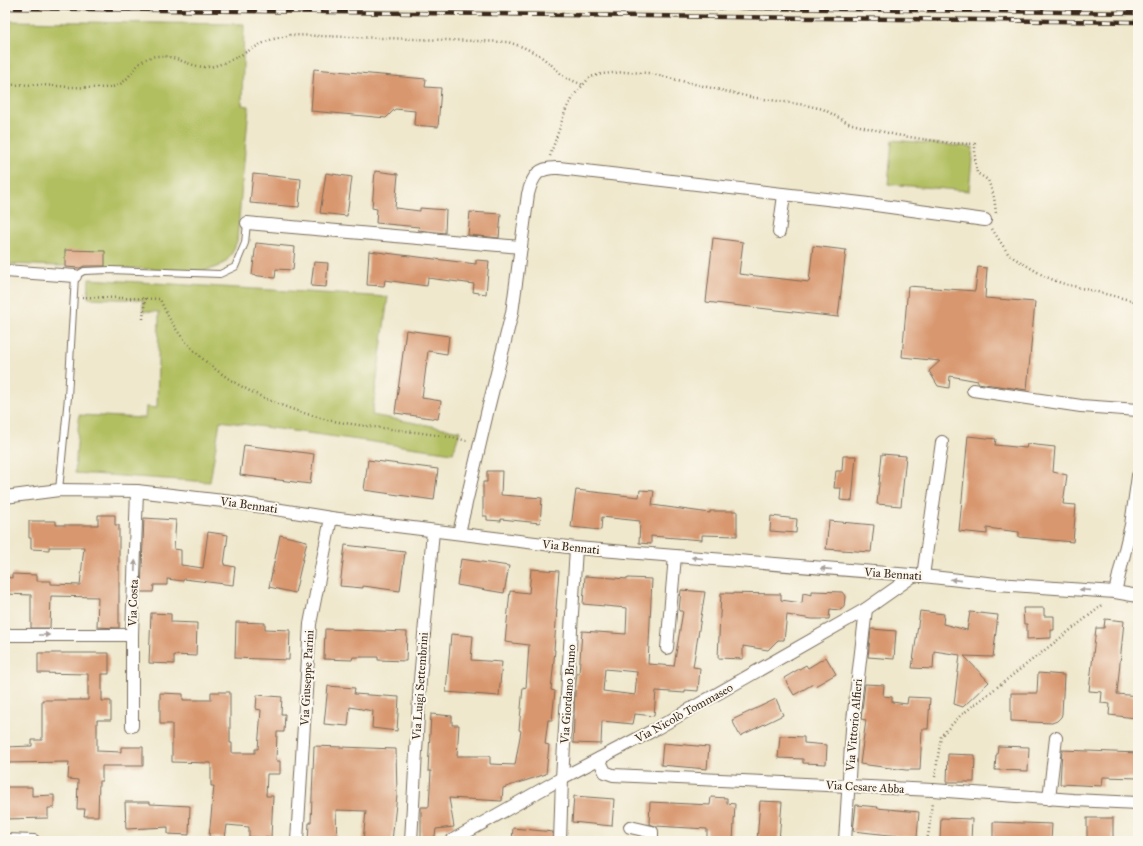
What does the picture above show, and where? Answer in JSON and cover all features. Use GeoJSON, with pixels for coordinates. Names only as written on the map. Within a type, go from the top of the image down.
{"type":"FeatureCollection","features":[{"type":"Feature","properties":{"kind":"street"},"geometry":{"type":"LineString","coordinates":[[459,533],[512,313],[528,194],[536,174],[547,168],[784,194],[992,220]]}},
{"type":"Feature","properties":{"kind":"street"},"geometry":{"type":"LineString","coordinates":[[778,232],[784,194]]}},
{"type":"Feature","properties":{"kind":"street"},"geometry":{"type":"LineString","coordinates":[[247,222],[521,247]]}},
{"type":"Feature","properties":{"kind":"street"},"geometry":{"type":"LineString","coordinates":[[5,271],[74,276]]}},
{"type":"Feature","properties":{"kind":"street"},"geometry":{"type":"LineString","coordinates":[[973,390],[1081,406],[1138,410]]}},
{"type":"Feature","properties":{"kind":"street"},"geometry":{"type":"LineString","coordinates":[[918,576],[942,442]]}},
{"type":"Feature","properties":{"kind":"street"},"geometry":{"type":"LineString","coordinates":[[1115,592],[1131,524],[1138,476]]}},
{"type":"Feature","properties":{"kind":"street","name":"Via Bennati"},"geometry":{"type":"LineString","coordinates":[[5,497],[59,490],[137,491],[232,502],[331,518],[576,548],[918,576],[996,584],[1115,592],[1138,596]]}},
{"type":"Feature","properties":{"kind":"street","name":"Via Costa"},"geometry":{"type":"LineString","coordinates":[[5,635],[132,636],[137,491]]}},
{"type":"Feature","properties":{"kind":"street","name":"Via Giuseppe Parini"},"geometry":{"type":"LineString","coordinates":[[298,841],[310,624],[331,518]]}},
{"type":"Feature","properties":{"kind":"street","name":"Via Luigi Settembrini"},"geometry":{"type":"LineString","coordinates":[[411,841],[420,680],[433,531]]}},
{"type":"Feature","properties":{"kind":"street","name":"Via Giordano Bruno"},"geometry":{"type":"LineString","coordinates":[[560,841],[562,778],[576,548]]}},
{"type":"Feature","properties":{"kind":"street"},"geometry":{"type":"LineString","coordinates":[[667,648],[674,556]]}},
{"type":"Feature","properties":{"kind":"street","name":"Via Nicolò Tommaseo"},"geometry":{"type":"LineString","coordinates":[[451,841],[562,778],[652,731],[866,609],[918,576]]}},
{"type":"Feature","properties":{"kind":"street","name":"Via Vittorio Alfieri"},"geometry":{"type":"LineString","coordinates":[[845,841],[852,729],[866,609]]}},
{"type":"Feature","properties":{"kind":"street"},"geometry":{"type":"LineString","coordinates":[[132,636],[132,726]]}},
{"type":"Feature","properties":{"kind":"street"},"geometry":{"type":"LineString","coordinates":[[1049,799],[1056,738]]}},
{"type":"Feature","properties":{"kind":"street","name":"Via Cesare Abba"},"geometry":{"type":"LineString","coordinates":[[600,759],[605,772],[613,775],[933,790],[1049,799],[1138,803]]}},
{"type":"Feature","properties":{"kind":"street"},"geometry":{"type":"LineString","coordinates":[[630,827],[652,832],[652,841]]}},
{"type":"Feature","properties":{"kind":"street"},"geometry":{"type":"LineString","coordinates":[[5,840],[34,841]]}},
{"type":"Feature","properties":{"kind":"lane"},"geometry":{"type":"LineString","coordinates":[[59,490],[68,397],[74,276],[84,271],[110,270],[220,274],[235,267],[245,243],[247,222]]}},
{"type":"Feature","properties":{"kind":"path"},"geometry":{"type":"LineString","coordinates":[[5,84],[89,88],[113,87],[124,81],[141,61],[148,57],[169,57],[203,68],[215,66],[270,40],[290,35],[508,42],[523,47],[538,55],[554,67],[564,78],[583,85]]}},
{"type":"Feature","properties":{"kind":"path"},"geometry":{"type":"LineString","coordinates":[[547,168],[566,109],[576,93],[590,77],[602,74],[624,72],[648,73],[750,97],[805,105],[822,109],[848,123],[896,136],[949,143],[975,144],[976,173],[988,180],[994,197],[992,220],[993,231],[1009,255],[1044,276],[1061,283],[1138,302]]}},
{"type":"Feature","properties":{"kind":"path"},"geometry":{"type":"LineString","coordinates":[[992,220],[993,231]]}},
{"type":"Feature","properties":{"kind":"path"},"geometry":{"type":"LineString","coordinates":[[74,296],[160,299],[170,320],[184,340],[222,374],[252,393],[292,409],[332,421],[481,443]]}},
{"type":"Feature","properties":{"kind":"path"},"geometry":{"type":"LineString","coordinates":[[143,319],[145,298]]}},
{"type":"Feature","properties":{"kind":"path"},"geometry":{"type":"LineString","coordinates":[[1138,381],[1138,396]]}},
{"type":"Feature","properties":{"kind":"path"},"geometry":{"type":"LineString","coordinates":[[927,841],[941,736],[960,716],[1102,606],[1115,592]]}},
{"type":"Feature","properties":{"kind":"green space"},"geometry":{"type":"Polygon","coordinates":[[[5,21],[244,24],[242,105],[249,106],[237,241],[232,254],[225,262],[216,267],[202,271],[5,264],[5,21]]]}},
{"type":"Feature","properties":{"kind":"green space"},"geometry":{"type":"Polygon","coordinates":[[[892,140],[973,147],[969,191],[888,184],[892,140]]]}},
{"type":"Feature","properties":{"kind":"green space"},"geometry":{"type":"Polygon","coordinates":[[[89,279],[388,297],[372,415],[460,431],[453,453],[220,421],[210,482],[75,473],[79,415],[145,418],[146,407],[157,408],[159,312],[143,311],[143,300],[88,298],[89,279]]]}},
{"type":"Feature","properties":{"kind":"building"},"geometry":{"type":"Polygon","coordinates":[[[314,69],[426,79],[425,87],[441,88],[438,127],[414,125],[415,111],[395,109],[386,118],[311,111],[314,69]]]}},
{"type":"Feature","properties":{"kind":"building"},"geometry":{"type":"Polygon","coordinates":[[[375,171],[398,174],[395,208],[420,211],[420,208],[446,210],[445,233],[418,230],[419,227],[376,223],[377,209],[372,208],[375,171]]]}},
{"type":"Feature","properties":{"kind":"building"},"geometry":{"type":"Polygon","coordinates":[[[326,173],[352,177],[347,216],[320,213],[326,173]]]}},
{"type":"Feature","properties":{"kind":"building"},"geometry":{"type":"Polygon","coordinates":[[[253,174],[301,179],[299,207],[250,203],[253,174]]]}},
{"type":"Feature","properties":{"kind":"building"},"geometry":{"type":"Polygon","coordinates":[[[470,212],[501,214],[499,238],[468,235],[470,212]]]}},
{"type":"Feature","properties":{"kind":"building"},"geometry":{"type":"Polygon","coordinates":[[[713,238],[743,242],[739,274],[809,282],[813,246],[846,250],[838,317],[706,302],[713,238]]]}},
{"type":"Feature","properties":{"kind":"building"},"geometry":{"type":"Polygon","coordinates":[[[256,243],[295,247],[293,270],[276,269],[275,278],[252,275],[256,243]]]}},
{"type":"Feature","properties":{"kind":"building"},"geometry":{"type":"Polygon","coordinates":[[[65,250],[105,251],[105,266],[84,266],[80,268],[65,267],[65,250]]]}},
{"type":"Feature","properties":{"kind":"building"},"geometry":{"type":"Polygon","coordinates":[[[369,251],[476,264],[476,260],[489,261],[486,294],[473,292],[474,284],[428,278],[427,286],[385,280],[384,286],[367,285],[369,251]]]}},
{"type":"Feature","properties":{"kind":"building"},"geometry":{"type":"Polygon","coordinates":[[[314,262],[328,263],[326,287],[311,286],[314,262]]]}},
{"type":"Feature","properties":{"kind":"building"},"geometry":{"type":"Polygon","coordinates":[[[978,267],[987,268],[985,298],[1035,302],[1027,390],[978,383],[978,381],[950,376],[949,388],[938,386],[929,371],[940,361],[902,357],[908,286],[975,291],[978,267]]]}},
{"type":"Feature","properties":{"kind":"building"},"geometry":{"type":"Polygon","coordinates":[[[406,330],[449,336],[447,354],[428,351],[422,398],[441,401],[438,419],[395,413],[406,330]]]}},
{"type":"Feature","properties":{"kind":"building"},"geometry":{"type":"Polygon","coordinates":[[[968,436],[996,439],[995,445],[1026,448],[1027,444],[1055,447],[1053,472],[1067,475],[1063,504],[1076,505],[1073,542],[1019,537],[1019,532],[987,528],[987,534],[959,531],[968,436]]]}},
{"type":"Feature","properties":{"kind":"building"},"geometry":{"type":"Polygon","coordinates":[[[244,445],[314,454],[310,484],[240,475],[244,445]]]}},
{"type":"Feature","properties":{"kind":"building"},"geometry":{"type":"Polygon","coordinates":[[[882,454],[906,456],[901,506],[877,504],[882,454]]]}},
{"type":"Feature","properties":{"kind":"building"},"geometry":{"type":"Polygon","coordinates":[[[843,456],[856,456],[852,501],[840,500],[841,488],[834,488],[836,471],[842,471],[843,456]]]}},
{"type":"Feature","properties":{"kind":"building"},"geometry":{"type":"Polygon","coordinates":[[[368,460],[438,469],[434,500],[364,490],[368,460]]]}},
{"type":"Feature","properties":{"kind":"building"},"geometry":{"type":"Polygon","coordinates":[[[487,471],[502,471],[501,495],[542,498],[540,523],[501,519],[501,521],[487,520],[487,516],[483,516],[483,482],[487,482],[487,471]]]}},
{"type":"Feature","properties":{"kind":"building"},"geometry":{"type":"Polygon","coordinates":[[[576,490],[639,497],[640,490],[654,491],[652,505],[710,513],[710,511],[737,511],[737,536],[702,535],[702,540],[651,536],[651,544],[639,543],[640,521],[602,517],[601,530],[571,527],[576,490]]]}},
{"type":"Feature","properties":{"kind":"building"},"geometry":{"type":"Polygon","coordinates":[[[98,515],[115,515],[115,525],[119,525],[119,628],[97,627],[98,597],[51,596],[50,628],[31,628],[31,595],[5,594],[5,577],[12,578],[12,574],[37,575],[37,581],[51,581],[51,584],[80,585],[84,547],[49,547],[49,550],[31,549],[31,538],[29,538],[29,521],[56,521],[56,525],[98,525],[98,515]]]}},
{"type":"Feature","properties":{"kind":"building"},"geometry":{"type":"Polygon","coordinates":[[[771,516],[797,519],[796,533],[770,531],[771,516]]]}},
{"type":"Feature","properties":{"kind":"building"},"geometry":{"type":"Polygon","coordinates":[[[144,518],[176,520],[174,549],[181,550],[181,565],[203,568],[208,532],[228,535],[224,565],[235,567],[233,585],[184,579],[183,581],[167,579],[167,585],[154,585],[153,592],[141,592],[144,518]]]}},
{"type":"Feature","properties":{"kind":"building"},"geometry":{"type":"Polygon","coordinates":[[[829,521],[874,525],[871,552],[826,549],[829,521]]]}},
{"type":"Feature","properties":{"kind":"building"},"geometry":{"type":"Polygon","coordinates":[[[280,535],[307,541],[295,593],[269,587],[280,535]]]}},
{"type":"Feature","properties":{"kind":"building"},"geometry":{"type":"Polygon","coordinates":[[[345,545],[405,552],[400,591],[363,586],[363,588],[340,586],[345,545]]]}},
{"type":"Feature","properties":{"kind":"building"},"geometry":{"type":"Polygon","coordinates":[[[461,559],[509,566],[504,593],[457,585],[461,559]]]}},
{"type":"Feature","properties":{"kind":"building"},"geometry":{"type":"Polygon","coordinates":[[[531,569],[559,571],[555,650],[551,690],[555,691],[552,720],[548,720],[545,744],[549,745],[546,774],[503,788],[502,801],[449,798],[454,827],[436,829],[435,836],[427,841],[421,838],[421,807],[429,807],[431,771],[428,771],[431,714],[452,716],[452,725],[459,725],[457,756],[490,756],[490,764],[515,765],[521,731],[519,730],[523,687],[526,688],[529,645],[505,642],[510,591],[529,593],[531,569]]]}},
{"type":"Feature","properties":{"kind":"building"},"geometry":{"type":"Polygon","coordinates":[[[585,576],[652,579],[648,664],[674,666],[683,611],[679,611],[681,590],[705,592],[693,667],[700,668],[698,691],[685,690],[685,693],[656,691],[654,716],[635,714],[633,724],[602,721],[601,744],[573,743],[575,693],[577,673],[579,674],[582,631],[626,634],[627,608],[583,604],[585,576]],[[605,669],[603,691],[635,695],[637,672],[605,669]]]}},
{"type":"Feature","properties":{"kind":"building"},"geometry":{"type":"Polygon","coordinates":[[[812,591],[842,592],[845,596],[844,607],[840,610],[830,609],[829,619],[812,619],[787,615],[784,640],[778,640],[768,650],[743,646],[743,659],[718,658],[721,593],[781,594],[781,600],[802,603],[803,593],[812,595],[812,591]]]}},
{"type":"Feature","properties":{"kind":"building"},"geometry":{"type":"Polygon","coordinates":[[[1023,608],[1044,608],[1044,616],[1054,616],[1054,630],[1051,630],[1051,638],[1027,639],[1027,624],[1024,624],[1023,608]]]}},
{"type":"Feature","properties":{"kind":"building"},"geometry":{"type":"Polygon","coordinates":[[[920,611],[944,614],[943,624],[967,630],[970,612],[998,615],[993,657],[964,656],[989,682],[963,707],[954,704],[960,655],[934,651],[933,669],[912,668],[920,611]]]}},
{"type":"Feature","properties":{"kind":"building"},"geometry":{"type":"Polygon","coordinates":[[[151,613],[171,614],[171,622],[197,623],[196,656],[174,655],[174,664],[149,663],[151,613]]]}},
{"type":"Feature","properties":{"kind":"building"},"geometry":{"type":"Polygon","coordinates":[[[1105,619],[1124,621],[1117,694],[1138,696],[1136,718],[1109,715],[1110,704],[1101,703],[1102,692],[1089,691],[1096,628],[1104,628],[1105,619]]]}},
{"type":"Feature","properties":{"kind":"building"},"geometry":{"type":"Polygon","coordinates":[[[236,622],[265,623],[265,629],[290,630],[289,660],[235,658],[236,622]]]}},
{"type":"Feature","properties":{"kind":"building"},"geometry":{"type":"Polygon","coordinates":[[[325,629],[407,632],[406,661],[378,660],[378,657],[353,657],[352,660],[324,659],[325,629]]]}},
{"type":"Feature","properties":{"kind":"building"},"geometry":{"type":"Polygon","coordinates":[[[871,629],[896,631],[894,659],[868,657],[871,629]]]}},
{"type":"Feature","properties":{"kind":"building"},"geometry":{"type":"Polygon","coordinates":[[[451,634],[473,636],[471,660],[502,662],[499,696],[446,692],[451,634]]]}},
{"type":"Feature","properties":{"kind":"building"},"geometry":{"type":"Polygon","coordinates":[[[38,653],[109,653],[109,674],[102,674],[102,701],[111,701],[111,720],[97,720],[97,751],[121,752],[121,747],[143,747],[143,766],[102,766],[102,781],[99,781],[98,816],[84,816],[85,809],[77,809],[78,780],[68,779],[69,762],[5,763],[5,747],[32,746],[32,740],[42,740],[42,700],[88,700],[88,674],[38,673],[38,653]]]}},
{"type":"Feature","properties":{"kind":"building"},"geometry":{"type":"Polygon","coordinates":[[[826,657],[836,674],[815,686],[813,684],[794,695],[784,678],[806,665],[808,668],[826,657]]]}},
{"type":"Feature","properties":{"kind":"building"},"geometry":{"type":"Polygon","coordinates":[[[1038,673],[1064,675],[1061,717],[1052,723],[1011,721],[1011,693],[1037,693],[1038,673]]]}},
{"type":"Feature","properties":{"kind":"building"},"geometry":{"type":"Polygon","coordinates":[[[865,684],[884,685],[883,696],[892,697],[892,702],[907,704],[908,697],[930,698],[928,729],[922,729],[920,770],[906,770],[860,764],[866,720],[861,719],[865,684]]]}},
{"type":"Feature","properties":{"kind":"building"},"geometry":{"type":"Polygon","coordinates":[[[328,686],[355,688],[354,694],[399,697],[397,731],[372,728],[373,711],[350,707],[348,726],[324,724],[328,686]]]}},
{"type":"Feature","properties":{"kind":"building"},"geometry":{"type":"Polygon","coordinates":[[[211,692],[230,692],[230,743],[232,743],[232,753],[255,753],[255,749],[258,749],[261,710],[256,709],[257,695],[282,697],[281,714],[285,714],[284,732],[277,732],[276,761],[280,761],[280,774],[267,774],[266,796],[273,796],[271,838],[249,837],[249,827],[227,825],[225,838],[209,837],[214,786],[211,786],[211,763],[172,762],[172,724],[160,724],[160,693],[183,694],[183,700],[211,700],[211,692]]]}},
{"type":"Feature","properties":{"kind":"building"},"geometry":{"type":"Polygon","coordinates":[[[776,699],[783,715],[740,736],[732,720],[776,699]]]}},
{"type":"Feature","properties":{"kind":"building"},"geometry":{"type":"Polygon","coordinates":[[[780,736],[804,737],[804,743],[827,745],[826,764],[803,763],[803,759],[778,758],[780,736]]]}},
{"type":"Feature","properties":{"kind":"building"},"geometry":{"type":"Polygon","coordinates":[[[663,743],[709,747],[707,769],[661,765],[663,743]]]}},
{"type":"Feature","properties":{"kind":"building"},"geometry":{"type":"Polygon","coordinates":[[[314,746],[396,749],[397,795],[392,841],[363,841],[366,811],[336,810],[337,841],[308,841],[309,823],[311,823],[314,746]]]}},
{"type":"Feature","properties":{"kind":"building"},"geometry":{"type":"Polygon","coordinates":[[[998,746],[1029,747],[1028,771],[995,770],[998,746]]]}},
{"type":"Feature","properties":{"kind":"building"},"geometry":{"type":"Polygon","coordinates":[[[1062,750],[1138,753],[1138,778],[1103,777],[1102,786],[1060,784],[1062,750]]]}},
{"type":"Feature","properties":{"kind":"building"},"geometry":{"type":"Polygon","coordinates":[[[948,754],[975,755],[974,782],[947,782],[948,754]]]}},
{"type":"Feature","properties":{"kind":"building"},"geometry":{"type":"Polygon","coordinates":[[[5,787],[32,787],[32,796],[54,795],[54,808],[48,808],[48,818],[5,819],[5,787]]]}},
{"type":"Feature","properties":{"kind":"building"},"geometry":{"type":"Polygon","coordinates":[[[574,796],[614,799],[612,826],[572,822],[574,796]]]}},
{"type":"Feature","properties":{"kind":"building"},"geometry":{"type":"Polygon","coordinates":[[[711,797],[727,798],[727,803],[735,804],[733,841],[707,841],[707,829],[656,826],[649,824],[650,802],[710,805],[711,797]]]}},
{"type":"Feature","properties":{"kind":"building"},"geometry":{"type":"Polygon","coordinates":[[[760,801],[782,802],[779,841],[757,841],[760,801]]]}},
{"type":"Feature","properties":{"kind":"building"},"geometry":{"type":"Polygon","coordinates":[[[125,802],[150,802],[150,804],[190,806],[189,835],[168,834],[168,827],[126,829],[125,802]]]}},
{"type":"Feature","properties":{"kind":"building"},"geometry":{"type":"Polygon","coordinates":[[[856,805],[919,812],[917,838],[853,831],[856,805]]]}},
{"type":"Feature","properties":{"kind":"building"},"geometry":{"type":"Polygon","coordinates":[[[941,818],[972,819],[971,841],[945,841],[940,839],[941,818]]]}},
{"type":"Feature","properties":{"kind":"building"},"geometry":{"type":"Polygon","coordinates":[[[1087,818],[1113,818],[1113,841],[1087,841],[1087,818]]]}},
{"type":"Feature","properties":{"kind":"building"},"geometry":{"type":"Polygon","coordinates":[[[993,822],[1052,824],[1051,841],[993,841],[993,822]]]}},
{"type":"Feature","properties":{"kind":"building"},"geometry":{"type":"Polygon","coordinates":[[[513,828],[553,832],[553,841],[512,841],[513,828]]]}},
{"type":"Feature","properties":{"kind":"railway"},"geometry":{"type":"LineString","coordinates":[[522,5],[1138,13]]}},
{"type":"Feature","properties":{"kind":"railway"},"geometry":{"type":"LineString","coordinates":[[5,8],[1138,22]]}}]}
